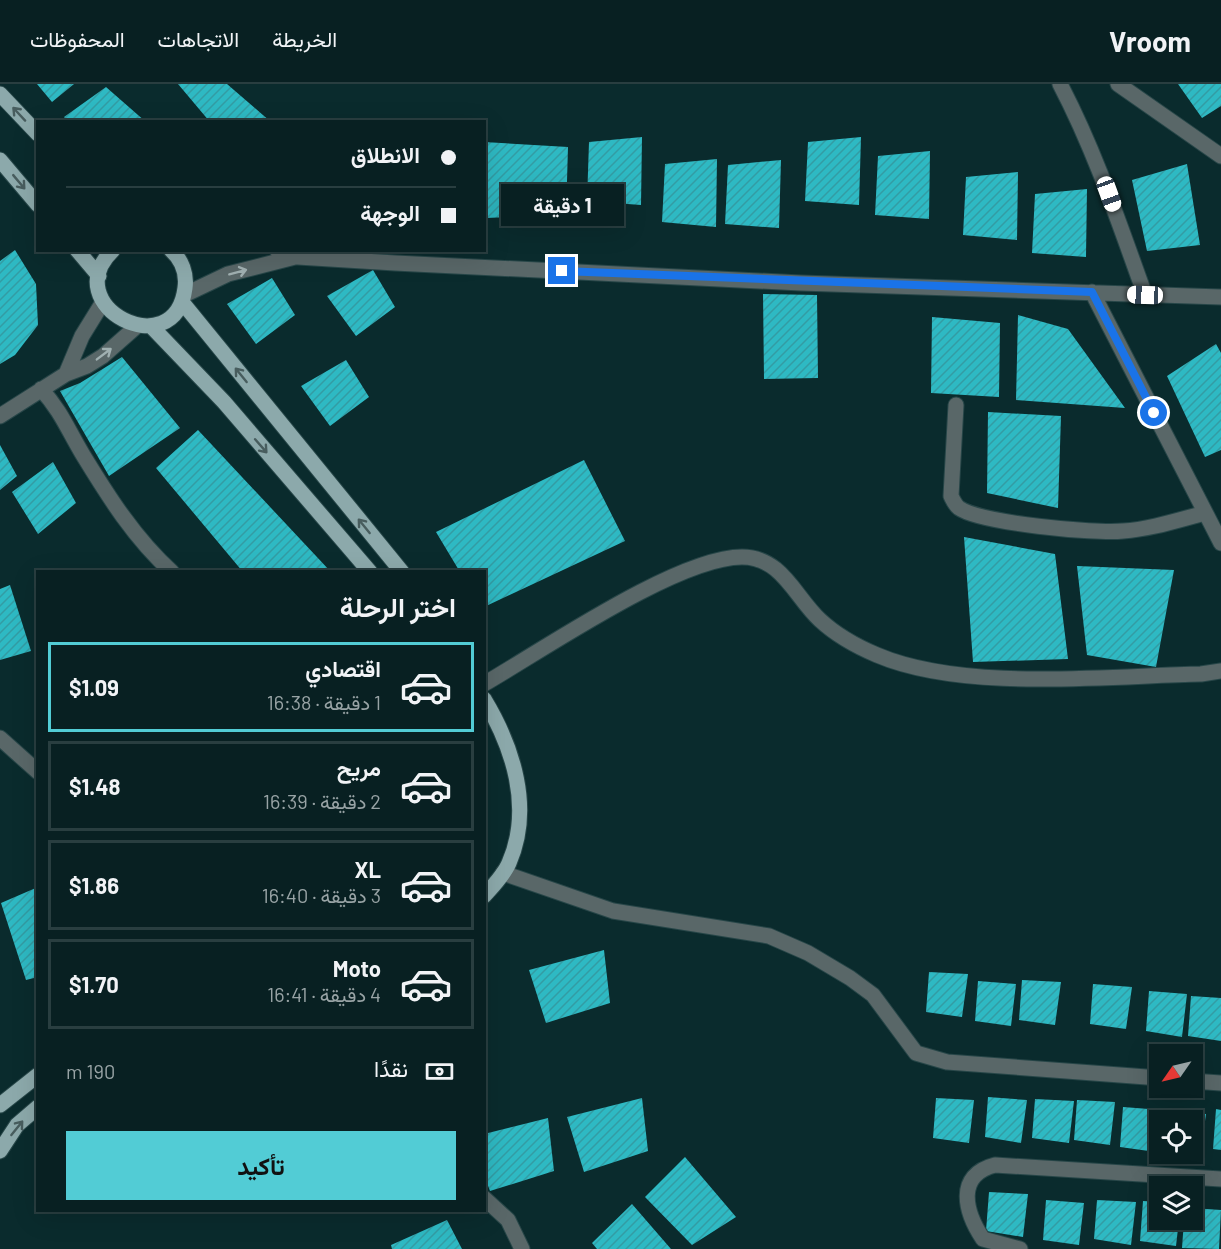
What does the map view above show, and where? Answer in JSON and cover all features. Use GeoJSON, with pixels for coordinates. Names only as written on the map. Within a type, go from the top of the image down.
{"type":"FeatureCollection","features":[{"type":"Feature","properties":{"kind":"main road"},"geometry":{"type":"LineString","coordinates":[[0,94],[36,132]]}},
{"type":"Feature","properties":{"kind":"main road"},"geometry":{"type":"LineString","coordinates":[[0,160],[36,203]]}},
{"type":"Feature","properties":{"kind":"main road"},"geometry":{"type":"LineString","coordinates":[[79,252],[99,276]]}},
{"type":"Feature","properties":{"kind":"main road"},"geometry":{"type":"LineString","coordinates":[[111,252],[102,265],[99,276],[103,302],[120,321],[144,326],[167,319],[183,298],[186,281],[183,267],[172,252]]}},
{"type":"Feature","properties":{"kind":"main road"},"geometry":{"type":"LineString","coordinates":[[183,298],[400,570]]}},
{"type":"Feature","properties":{"kind":"main road"},"geometry":{"type":"LineString","coordinates":[[144,326],[224,402],[368,570]]}},
{"type":"Feature","properties":{"kind":"main road"},"geometry":{"type":"LineString","coordinates":[[486,702],[501,726],[514,761],[518,793],[515,842],[503,873],[486,894]]}},
{"type":"Feature","properties":{"kind":"main road"},"geometry":{"type":"LineString","coordinates":[[0,1105],[36,1077]]}},
{"type":"Feature","properties":{"kind":"main road"},"geometry":{"type":"LineString","coordinates":[[0,1151],[17,1125],[36,1109]]}},
{"type":"Feature","properties":{"kind":"street"},"geometry":{"type":"LineString","coordinates":[[1060,84],[1078,118],[1145,295]]}},
{"type":"Feature","properties":{"kind":"street"},"geometry":{"type":"LineString","coordinates":[[1118,84],[1221,156]]}},
{"type":"Feature","properties":{"kind":"street"},"geometry":{"type":"LineString","coordinates":[[283,252],[298,257],[801,283],[1221,297]]}},
{"type":"Feature","properties":{"kind":"street"},"geometry":{"type":"LineString","coordinates":[[183,298],[228,274],[298,257]]}},
{"type":"Feature","properties":{"kind":"street"},"geometry":{"type":"LineString","coordinates":[[1092,292],[1221,543]]}},
{"type":"Feature","properties":{"kind":"street"},"geometry":{"type":"LineString","coordinates":[[66,374],[82,336],[103,302]]}},
{"type":"Feature","properties":{"kind":"street"},"geometry":{"type":"LineString","coordinates":[[0,416],[66,374],[87,366],[103,356],[144,326]]}},
{"type":"Feature","properties":{"kind":"street"},"geometry":{"type":"LineString","coordinates":[[41,389],[64,416],[82,454],[115,506],[149,550],[170,570]]}},
{"type":"Feature","properties":{"kind":"street"},"geometry":{"type":"LineString","coordinates":[[956,405],[951,496],[955,504],[966,511],[1010,521],[1086,533],[1124,531],[1205,513]]}},
{"type":"Feature","properties":{"kind":"street"},"geometry":{"type":"LineString","coordinates":[[486,683],[648,588],[721,560],[743,557],[762,560],[779,569],[820,620],[849,640],[877,655],[908,665],[982,677],[1019,679],[1201,674],[1221,671]]}},
{"type":"Feature","properties":{"kind":"street"},"geometry":{"type":"LineString","coordinates":[[0,738],[36,770]]}},
{"type":"Feature","properties":{"kind":"street"},"geometry":{"type":"LineString","coordinates":[[503,873],[612,911],[769,936],[808,953],[873,995],[916,1053],[947,1062],[1149,1077]]}},
{"type":"Feature","properties":{"kind":"street"},"geometry":{"type":"LineString","coordinates":[[1203,1082],[1221,1083]]}},
{"type":"Feature","properties":{"kind":"street"},"geometry":{"type":"LineString","coordinates":[[1020,1249],[983,1239],[972,1222],[966,1193],[971,1179],[981,1168],[995,1165],[1221,1179]]}},
{"type":"Feature","properties":{"kind":"street"},"geometry":{"type":"LineString","coordinates":[[486,1200],[508,1220],[522,1249]]}},
{"type":"Feature","properties":{"kind":"building"},"geometry":{"type":"Polygon","coordinates":[[[37,84],[74,84],[52,102],[37,84]]]}},
{"type":"Feature","properties":{"kind":"building"},"geometry":{"type":"Polygon","coordinates":[[[178,84],[227,84],[269,120],[208,120],[178,84]]]}},
{"type":"Feature","properties":{"kind":"building"},"geometry":{"type":"Polygon","coordinates":[[[1178,84],[1221,84],[1221,106],[1202,118],[1178,84]]]}},
{"type":"Feature","properties":{"kind":"building"},"geometry":{"type":"Polygon","coordinates":[[[106,87],[144,120],[66,120],[64,117],[106,87]]]}},
{"type":"Feature","properties":{"kind":"building"},"geometry":{"type":"Polygon","coordinates":[[[642,137],[641,205],[587,201],[589,142],[642,137]]]}},
{"type":"Feature","properties":{"kind":"building"},"geometry":{"type":"Polygon","coordinates":[[[861,137],[859,205],[805,201],[808,142],[861,137]]]}},
{"type":"Feature","properties":{"kind":"building"},"geometry":{"type":"Polygon","coordinates":[[[486,142],[568,147],[566,215],[486,218],[486,142]]]}},
{"type":"Feature","properties":{"kind":"building"},"geometry":{"type":"Polygon","coordinates":[[[930,151],[929,219],[875,215],[878,156],[930,151]]]}},
{"type":"Feature","properties":{"kind":"building"},"geometry":{"type":"Polygon","coordinates":[[[717,159],[716,227],[662,222],[665,164],[717,159]]]}},
{"type":"Feature","properties":{"kind":"building"},"geometry":{"type":"Polygon","coordinates":[[[781,160],[779,228],[725,224],[728,165],[781,160]]]}},
{"type":"Feature","properties":{"kind":"building"},"geometry":{"type":"Polygon","coordinates":[[[1187,164],[1200,245],[1147,251],[1132,180],[1187,164]]]}},
{"type":"Feature","properties":{"kind":"building"},"geometry":{"type":"Polygon","coordinates":[[[1018,172],[1017,240],[963,235],[966,177],[1018,172]]]}},
{"type":"Feature","properties":{"kind":"building"},"geometry":{"type":"Polygon","coordinates":[[[1087,189],[1086,257],[1032,253],[1035,194],[1087,189]]]}},
{"type":"Feature","properties":{"kind":"building"},"geometry":{"type":"Polygon","coordinates":[[[15,250],[36,284],[38,325],[15,355],[0,364],[0,261],[15,250]]]}},
{"type":"Feature","properties":{"kind":"building"},"geometry":{"type":"Polygon","coordinates":[[[373,270],[395,307],[356,336],[327,296],[373,270]]]}},
{"type":"Feature","properties":{"kind":"building"},"geometry":{"type":"Polygon","coordinates":[[[272,278],[295,315],[256,344],[227,304],[272,278]]]}},
{"type":"Feature","properties":{"kind":"building"},"geometry":{"type":"Polygon","coordinates":[[[763,294],[817,295],[818,378],[764,379],[763,294]]]}},
{"type":"Feature","properties":{"kind":"building"},"geometry":{"type":"Polygon","coordinates":[[[1018,315],[1068,329],[1125,408],[1016,400],[1018,315]]]}},
{"type":"Feature","properties":{"kind":"building"},"geometry":{"type":"Polygon","coordinates":[[[932,317],[1000,323],[999,397],[931,393],[932,317]]]}},
{"type":"Feature","properties":{"kind":"building"},"geometry":{"type":"Polygon","coordinates":[[[1216,344],[1221,353],[1221,450],[1205,457],[1167,376],[1216,344]]]}},
{"type":"Feature","properties":{"kind":"building"},"geometry":{"type":"Polygon","coordinates":[[[122,357],[180,428],[109,476],[60,391],[80,383],[122,357]]]}},
{"type":"Feature","properties":{"kind":"building"},"geometry":{"type":"Polygon","coordinates":[[[346,360],[369,397],[330,426],[301,386],[346,360]]]}},
{"type":"Feature","properties":{"kind":"building"},"geometry":{"type":"Polygon","coordinates":[[[988,412],[1061,416],[1058,508],[987,493],[988,412]]]}},
{"type":"Feature","properties":{"kind":"building"},"geometry":{"type":"Polygon","coordinates":[[[198,430],[329,570],[241,570],[156,468],[198,430]]]}},
{"type":"Feature","properties":{"kind":"building"},"geometry":{"type":"Polygon","coordinates":[[[0,445],[17,476],[0,490],[0,445]]]}},
{"type":"Feature","properties":{"kind":"building"},"geometry":{"type":"Polygon","coordinates":[[[584,460],[625,541],[486,606],[486,570],[459,570],[436,532],[584,460]]]}},
{"type":"Feature","properties":{"kind":"building"},"geometry":{"type":"Polygon","coordinates":[[[53,462],[76,503],[38,534],[12,492],[53,462]]]}},
{"type":"Feature","properties":{"kind":"building"},"geometry":{"type":"Polygon","coordinates":[[[964,537],[1055,554],[1068,659],[973,662],[964,537]]]}},
{"type":"Feature","properties":{"kind":"building"},"geometry":{"type":"Polygon","coordinates":[[[1077,566],[1174,570],[1156,667],[1087,655],[1077,566]]]}},
{"type":"Feature","properties":{"kind":"building"},"geometry":{"type":"Polygon","coordinates":[[[10,585],[31,651],[0,660],[0,589],[10,585]]]}},
{"type":"Feature","properties":{"kind":"building"},"geometry":{"type":"Polygon","coordinates":[[[36,888],[36,978],[26,980],[1,903],[36,888]]]}},
{"type":"Feature","properties":{"kind":"building"},"geometry":{"type":"Polygon","coordinates":[[[604,950],[610,1003],[546,1023],[529,970],[604,950]]]}},
{"type":"Feature","properties":{"kind":"building"},"geometry":{"type":"Polygon","coordinates":[[[929,972],[968,974],[962,1017],[926,1012],[929,972]]]}},
{"type":"Feature","properties":{"kind":"building"},"geometry":{"type":"Polygon","coordinates":[[[1022,980],[1061,982],[1055,1025],[1019,1020],[1022,980]]]}},
{"type":"Feature","properties":{"kind":"building"},"geometry":{"type":"Polygon","coordinates":[[[978,981],[1016,984],[1011,1026],[975,1021],[978,981]]]}},
{"type":"Feature","properties":{"kind":"building"},"geometry":{"type":"Polygon","coordinates":[[[1093,984],[1132,987],[1126,1029],[1090,1024],[1093,984]]]}},
{"type":"Feature","properties":{"kind":"building"},"geometry":{"type":"Polygon","coordinates":[[[1149,991],[1187,994],[1182,1037],[1146,1031],[1149,991]]]}},
{"type":"Feature","properties":{"kind":"building"},"geometry":{"type":"Polygon","coordinates":[[[1191,996],[1221,998],[1221,1041],[1188,1036],[1191,996]]]}},
{"type":"Feature","properties":{"kind":"building"},"geometry":{"type":"Polygon","coordinates":[[[988,1097],[1027,1100],[1021,1143],[985,1137],[988,1097]]]}},
{"type":"Feature","properties":{"kind":"building"},"geometry":{"type":"Polygon","coordinates":[[[642,1098],[648,1151],[584,1172],[567,1117],[642,1098]]]}},
{"type":"Feature","properties":{"kind":"building"},"geometry":{"type":"Polygon","coordinates":[[[936,1098],[974,1100],[969,1143],[933,1138],[936,1098]]]}},
{"type":"Feature","properties":{"kind":"building"},"geometry":{"type":"Polygon","coordinates":[[[1035,1099],[1074,1101],[1069,1143],[1032,1138],[1035,1099]]]}},
{"type":"Feature","properties":{"kind":"building"},"geometry":{"type":"Polygon","coordinates":[[[1077,1100],[1115,1102],[1110,1145],[1074,1140],[1077,1100]]]}},
{"type":"Feature","properties":{"kind":"building"},"geometry":{"type":"Polygon","coordinates":[[[1123,1107],[1162,1110],[1149,1110],[1149,1151],[1120,1147],[1123,1107]]]}},
{"type":"Feature","properties":{"kind":"building"},"geometry":{"type":"Polygon","coordinates":[[[1216,1109],[1221,1110],[1221,1150],[1213,1149],[1216,1109]]]}},
{"type":"Feature","properties":{"kind":"building"},"geometry":{"type":"Polygon","coordinates":[[[1203,1114],[1206,1114],[1203,1136],[1203,1114]]]}},
{"type":"Feature","properties":{"kind":"building"},"geometry":{"type":"Polygon","coordinates":[[[548,1118],[554,1171],[490,1191],[486,1180],[486,1134],[548,1118]]]}},
{"type":"Feature","properties":{"kind":"building"},"geometry":{"type":"Polygon","coordinates":[[[685,1157],[736,1217],[692,1245],[645,1197],[685,1157]]]}},
{"type":"Feature","properties":{"kind":"building"},"geometry":{"type":"Polygon","coordinates":[[[989,1192],[1028,1194],[1023,1237],[986,1231],[989,1192]]]}},
{"type":"Feature","properties":{"kind":"building"},"geometry":{"type":"Polygon","coordinates":[[[1046,1200],[1084,1203],[1079,1245],[1043,1240],[1046,1200]]]}},
{"type":"Feature","properties":{"kind":"building"},"geometry":{"type":"Polygon","coordinates":[[[1097,1200],[1136,1202],[1131,1245],[1094,1239],[1097,1200]]]}},
{"type":"Feature","properties":{"kind":"building"},"geometry":{"type":"Polygon","coordinates":[[[1143,1201],[1149,1201],[1149,1230],[1178,1230],[1176,1246],[1140,1241],[1143,1201]]]}},
{"type":"Feature","properties":{"kind":"building"},"geometry":{"type":"Polygon","coordinates":[[[632,1204],[671,1249],[597,1249],[592,1243],[632,1204]]]}},
{"type":"Feature","properties":{"kind":"building"},"geometry":{"type":"Polygon","coordinates":[[[1203,1209],[1221,1210],[1219,1249],[1182,1248],[1183,1230],[1203,1230],[1203,1209]]]}},
{"type":"Feature","properties":{"kind":"building"},"geometry":{"type":"Polygon","coordinates":[[[447,1220],[462,1249],[392,1249],[391,1245],[447,1220]]]}},
{"type":"Feature","properties":{"kind":"route"},"geometry":{"type":"LineString","coordinates":[[562,271],[801,283],[1092,292],[1154,413]]}}]}
